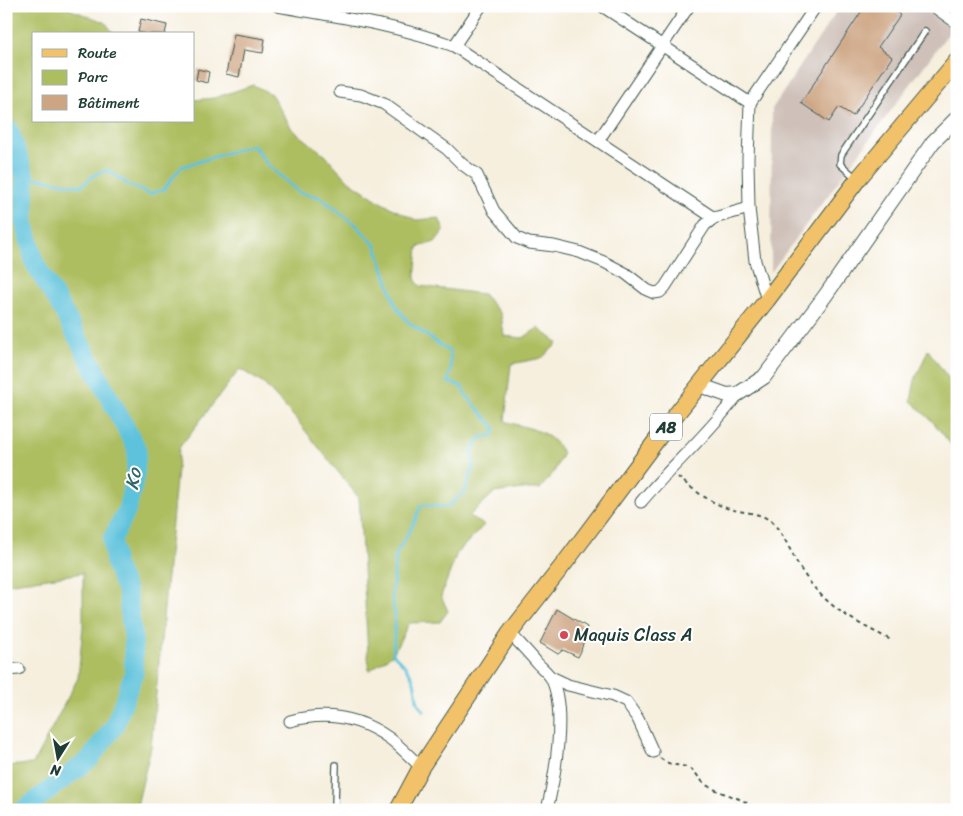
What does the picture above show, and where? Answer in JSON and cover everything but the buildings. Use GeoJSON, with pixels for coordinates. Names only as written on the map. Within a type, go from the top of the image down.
{"type":"FeatureCollection","features":[{"type":"Feature","properties":{"kind":"main road","name":"A8"},"geometry":{"type":"LineString","coordinates":[[398,810],[421,767],[510,633],[858,179],[912,112],[957,61]]}},
{"type":"Feature","properties":{"kind":"street"},"geometry":{"type":"LineString","coordinates":[[278,6],[378,25],[430,37],[454,46],[714,218]]}},
{"type":"Feature","properties":{"kind":"street"},"geometry":{"type":"LineString","coordinates":[[454,46],[481,6]]}},
{"type":"Feature","properties":{"kind":"street"},"geometry":{"type":"LineString","coordinates":[[602,6],[750,103]]}},
{"type":"Feature","properties":{"kind":"street"},"geometry":{"type":"LineString","coordinates":[[598,141],[689,6]]}},
{"type":"Feature","properties":{"kind":"street"},"geometry":{"type":"LineString","coordinates":[[767,300],[755,261],[749,208],[750,103],[816,6]]}},
{"type":"Feature","properties":{"kind":"street"},"geometry":{"type":"LineString","coordinates":[[933,6],[957,23]]}},
{"type":"Feature","properties":{"kind":"street"},"geometry":{"type":"LineString","coordinates":[[340,92],[361,95],[384,104],[453,153],[462,164],[477,175],[494,211],[517,238],[529,243],[579,252],[625,273],[647,290],[654,293],[660,292],[665,287],[705,225],[714,218],[749,208]]}},
{"type":"Feature","properties":{"kind":"street"},"geometry":{"type":"LineString","coordinates":[[641,502],[669,470],[716,423],[738,394],[764,377],[778,360],[933,142],[957,118]]}},
{"type":"Feature","properties":{"kind":"street"},"geometry":{"type":"LineString","coordinates":[[699,385],[727,395],[738,394]]}},
{"type":"Feature","properties":{"kind":"street"},"geometry":{"type":"LineString","coordinates":[[510,633],[551,677],[568,685],[613,696],[626,702],[638,719],[653,752]]}},
{"type":"Feature","properties":{"kind":"street"},"geometry":{"type":"LineString","coordinates":[[6,670],[19,668]]}},
{"type":"Feature","properties":{"kind":"street"},"geometry":{"type":"LineString","coordinates":[[547,810],[558,742],[557,705],[551,677]]}},
{"type":"Feature","properties":{"kind":"street"},"geometry":{"type":"LineString","coordinates":[[290,720],[308,716],[351,718],[390,738],[421,767]]}},
{"type":"Feature","properties":{"kind":"lane"},"geometry":{"type":"LineString","coordinates":[[858,179],[840,164],[841,155],[925,31]]}},
{"type":"Feature","properties":{"kind":"lane"},"geometry":{"type":"LineString","coordinates":[[336,765],[334,798],[335,807],[340,810]]}},
{"type":"Feature","properties":{"kind":"path"},"geometry":{"type":"LineString","coordinates":[[669,470],[696,492],[728,509],[755,514],[772,522],[788,543],[801,570],[819,593],[846,617],[891,640]]}},
{"type":"Feature","properties":{"kind":"path"},"geometry":{"type":"LineString","coordinates":[[653,752],[671,765],[692,769],[706,786],[746,801],[757,810]]}},
{"type":"Feature","properties":{"kind":"shaded area"},"geometry":{"type":"Polygon","coordinates":[[[349,6],[404,6],[395,14],[349,6]]]}},
{"type":"Feature","properties":{"kind":"shaded area"},"geometry":{"type":"Polygon","coordinates":[[[840,6],[918,6],[953,27],[771,272],[772,109],[840,6]]]}},
{"type":"Feature","properties":{"kind":"green space"},"geometry":{"type":"Polygon","coordinates":[[[6,6],[60,6],[105,22],[112,32],[32,32],[32,122],[195,122],[195,100],[214,98],[253,85],[271,94],[292,129],[325,155],[349,181],[382,203],[416,220],[439,218],[444,230],[435,242],[418,247],[415,279],[420,286],[483,294],[501,314],[504,336],[523,338],[538,328],[558,343],[542,358],[511,364],[505,421],[537,431],[551,438],[563,453],[554,472],[540,489],[522,489],[494,493],[469,516],[484,525],[457,553],[441,596],[448,611],[440,622],[409,623],[393,654],[369,671],[359,498],[296,419],[264,384],[240,369],[179,448],[151,747],[136,810],[6,810],[6,766],[33,764],[78,678],[83,626],[83,573],[6,584],[6,6]]]}},
{"type":"Feature","properties":{"kind":"green space"},"geometry":{"type":"Polygon","coordinates":[[[928,350],[957,390],[957,452],[933,422],[911,401],[915,380],[928,350]]]}},
{"type":"Feature","properties":{"kind":"waterway","name":"Ko"},"geometry":{"type":"LineString","coordinates":[[6,126],[10,132],[25,176],[25,224],[35,264],[62,309],[137,449],[135,477],[127,510],[112,539],[115,564],[127,592],[133,636],[134,673],[115,725],[90,759],[23,810]]}},
{"type":"Feature","properties":{"kind":"waterway"},"geometry":{"type":"LineString","coordinates":[[25,176],[81,186],[96,174],[107,170],[129,185],[150,194],[164,189],[181,167],[253,145],[268,165],[300,193],[320,197],[356,225],[376,246],[396,306],[409,323],[450,352],[451,369],[448,382],[461,386],[465,394],[495,428],[492,436],[481,437],[472,450],[473,467],[465,491],[448,507],[421,505],[414,523],[396,554],[392,595],[395,616],[393,654],[410,672],[418,702],[424,711]]}},
{"type":"Feature","properties":{"kind":"place","name":"Maquis Class A"},"geometry":{"type":"Point","coordinates":[564,635]}}]}
